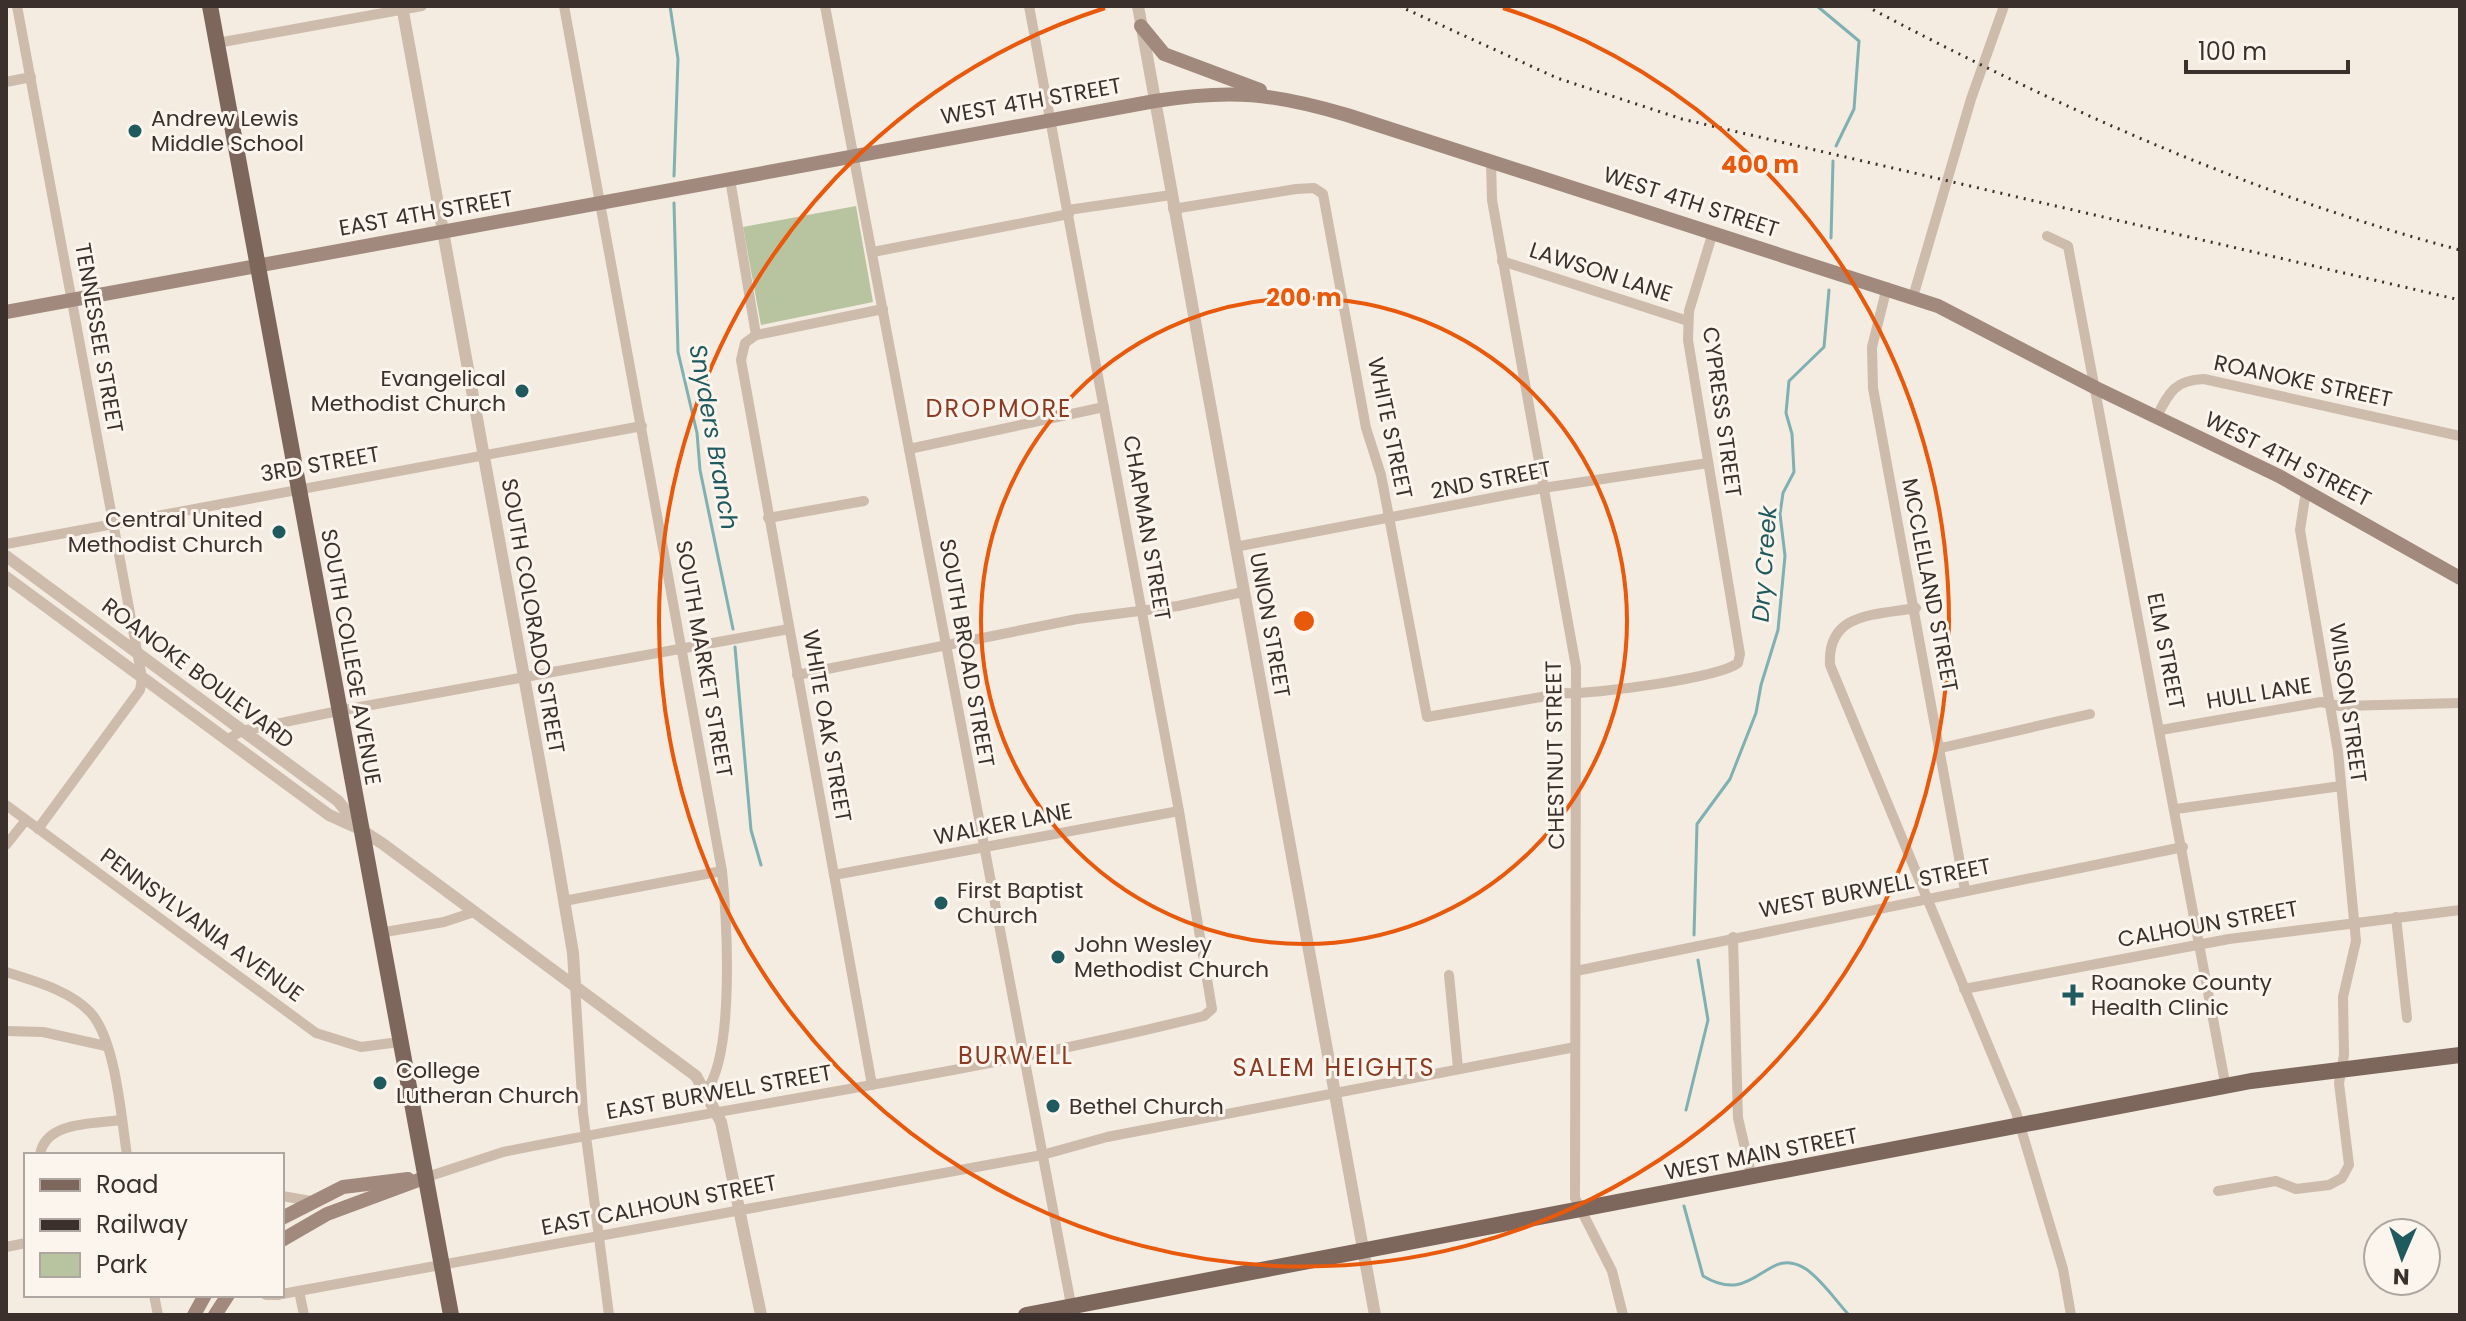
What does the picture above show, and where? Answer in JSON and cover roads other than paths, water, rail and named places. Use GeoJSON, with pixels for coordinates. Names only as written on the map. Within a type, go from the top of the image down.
{"type":"FeatureCollection","features":[{"type":"Feature","properties":{"kind":"main road","name":"SOUTH COLLEGE AVENUE"},"geometry":{"type":"LineString","coordinates":[[210,6],[451,1315]]}},
{"type":"Feature","properties":{"kind":"main road"},"geometry":{"type":"LineString","coordinates":[[1141,26],[1164,54],[1271,95]]}},
{"type":"Feature","properties":{"kind":"main road","name":"WEST 4TH STREET"},"geometry":{"type":"LineString","coordinates":[[854,157],[1155,101],[1224,93],[1271,95],[1347,115],[1913,297],[1974,323],[2096,388],[2306,491],[2460,578]]}},
{"type":"Feature","properties":{"kind":"main road","name":"EAST 4TH STREET"},"geometry":{"type":"LineString","coordinates":[[6,312],[854,157]]}},
{"type":"Feature","properties":{"kind":"main road","name":"WEST MAIN STREET"},"geometry":{"type":"LineString","coordinates":[[1026,1315],[1073,1311],[1364,1252],[2226,1088],[2342,1068],[2460,1055]]}},
{"type":"Feature","properties":{"kind":"main road"},"geometry":{"type":"LineString","coordinates":[[284,1217],[343,1187],[424,1178]]}},
{"type":"Feature","properties":{"kind":"main road"},"geometry":{"type":"LineString","coordinates":[[284,1239],[327,1214],[424,1178]]}},
{"type":"Feature","properties":{"kind":"main road"},"geometry":{"type":"LineString","coordinates":[[194,1315],[204,1297]]}},
{"type":"Feature","properties":{"kind":"main road"},"geometry":{"type":"LineString","coordinates":[[215,1315],[227,1297]]}},
{"type":"Feature","properties":{"kind":"street","name":"TENNESSEE STREET"},"geometry":{"type":"LineString","coordinates":[[17,6],[142,678]]}},
{"type":"Feature","properties":{"kind":"street"},"geometry":{"type":"LineString","coordinates":[[217,43],[422,6]]}},
{"type":"Feature","properties":{"kind":"street","name":"SOUTH MARKET STREET"},"geometry":{"type":"LineString","coordinates":[[564,6],[722,871],[726,906],[722,1061],[706,1091]]}},
{"type":"Feature","properties":{"kind":"street","name":"SOUTH BROAD STREET"},"geometry":{"type":"LineString","coordinates":[[825,6],[982,848],[1073,1311]]}},
{"type":"Feature","properties":{"kind":"street","name":"CHAPMAN STREET"},"geometry":{"type":"LineString","coordinates":[[1022,1056],[1204,1016],[1213,1004],[1029,6]]}},
{"type":"Feature","properties":{"kind":"street","name":"UNION STREET"},"geometry":{"type":"LineString","coordinates":[[1138,6],[1375,1315]]}},
{"type":"Feature","properties":{"kind":"street"},"geometry":{"type":"LineString","coordinates":[[1913,297],[1971,99],[2004,6]]}},
{"type":"Feature","properties":{"kind":"street","name":"SOUTH COLORADO STREET"},"geometry":{"type":"LineString","coordinates":[[402,8],[564,901],[575,985],[586,1135],[609,1315]]}},
{"type":"Feature","properties":{"kind":"street"},"geometry":{"type":"LineString","coordinates":[[6,82],[31,77]]}},
{"type":"Feature","properties":{"kind":"street","name":"CHESTNUT STREET"},"geometry":{"type":"LineString","coordinates":[[1491,161],[1492,200],[1502,261],[1576,667],[1575,1198],[1579,1211]]}},
{"type":"Feature","properties":{"kind":"street"},"geometry":{"type":"LineString","coordinates":[[730,179],[756,335],[883,309]]}},
{"type":"Feature","properties":{"kind":"street","name":"WHITE STREET"},"geometry":{"type":"LineString","coordinates":[[1173,209],[1314,188],[1324,198],[1366,428],[1389,520],[1427,717],[1578,694]]}},
{"type":"Feature","properties":{"kind":"street"},"geometry":{"type":"LineString","coordinates":[[873,252],[1069,212],[1171,195]]}},
{"type":"Feature","properties":{"kind":"street","name":"CYPRESS STREET"},"geometry":{"type":"LineString","coordinates":[[1578,694],[1725,670],[1740,659],[1689,356],[1688,321],[1713,232]]}},
{"type":"Feature","properties":{"kind":"street","name":"ELM STREET"},"geometry":{"type":"LineString","coordinates":[[2047,236],[2068,246],[2226,1088]]}},
{"type":"Feature","properties":{"kind":"street","name":"LAWSON LANE"},"geometry":{"type":"LineString","coordinates":[[1502,261],[1688,321]]}},
{"type":"Feature","properties":{"kind":"street","name":"MCCLELLAND STREET"},"geometry":{"type":"LineString","coordinates":[[1887,287],[1872,347],[1873,388],[1916,608],[1965,890]]}},
{"type":"Feature","properties":{"kind":"street","name":"WHITE OAK STREET"},"geometry":{"type":"LineString","coordinates":[[756,335],[743,347],[742,373],[872,1085]]}},
{"type":"Feature","properties":{"kind":"street","name":"ROANOKE STREET"},"geometry":{"type":"LineString","coordinates":[[2156,418],[2173,387],[2187,380],[2204,379],[2460,436]]}},
{"type":"Feature","properties":{"kind":"street"},"geometry":{"type":"LineString","coordinates":[[909,449],[1104,407]]}},
{"type":"Feature","properties":{"kind":"street","name":"3RD STREET"},"geometry":{"type":"LineString","coordinates":[[6,544],[642,426]]}},
{"type":"Feature","properties":{"kind":"street","name":"2ND STREET"},"geometry":{"type":"LineString","coordinates":[[1235,547],[1389,520],[1543,488],[1708,463]]}},
{"type":"Feature","properties":{"kind":"street","name":"WILSON STREET"},"geometry":{"type":"LineString","coordinates":[[2218,1191],[2276,1181],[2296,1189],[2329,1185],[2342,1178],[2349,1165],[2339,1083],[2343,997],[2355,953],[2355,922],[2331,704],[2300,530],[2306,491]]}},
{"type":"Feature","properties":{"kind":"street"},"geometry":{"type":"LineString","coordinates":[[768,518],[864,501]]}},
{"type":"Feature","properties":{"kind":"street","name":"ROANOKE BOULEVARD"},"geometry":{"type":"LineString","coordinates":[[6,556],[338,801],[360,829]]}},
{"type":"Feature","properties":{"kind":"street","name":"ROANOKE BOULEVARD"},"geometry":{"type":"LineString","coordinates":[[6,577],[329,815],[360,829],[575,985],[674,1058],[706,1091]]}},
{"type":"Feature","properties":{"kind":"street"},"geometry":{"type":"LineString","coordinates":[[797,675],[945,645],[1142,609],[1178,606],[1243,592]]}},
{"type":"Feature","properties":{"kind":"street"},"geometry":{"type":"LineString","coordinates":[[1916,608],[1867,616],[1839,628],[1830,644],[1832,674],[2022,1127],[2063,1269],[2071,1315]]}},
{"type":"Feature","properties":{"kind":"street"},"geometry":{"type":"LineString","coordinates":[[226,740],[242,731],[338,711],[789,629]]}},
{"type":"Feature","properties":{"kind":"street"},"geometry":{"type":"LineString","coordinates":[[38,829],[140,690],[142,678]]}},
{"type":"Feature","properties":{"kind":"street","name":"HULL LANE"},"geometry":{"type":"LineString","coordinates":[[2161,730],[2277,709],[2331,704],[2460,703]]}},
{"type":"Feature","properties":{"kind":"street"},"geometry":{"type":"LineString","coordinates":[[1941,748],[2090,714]]}},
{"type":"Feature","properties":{"kind":"street"},"geometry":{"type":"LineString","coordinates":[[2176,809],[2341,786]]}},
{"type":"Feature","properties":{"kind":"street"},"geometry":{"type":"LineString","coordinates":[[6,805],[26,820],[6,845]]}},
{"type":"Feature","properties":{"kind":"street","name":"WALKER LANE"},"geometry":{"type":"LineString","coordinates":[[834,875],[1179,811]]}},
{"type":"Feature","properties":{"kind":"street","name":"PENNSYLVANIA AVENUE"},"geometry":{"type":"LineString","coordinates":[[26,820],[316,1033],[346,1045],[361,1047],[399,1042]]}},
{"type":"Feature","properties":{"kind":"street","name":"WEST BURWELL STREET"},"geometry":{"type":"LineString","coordinates":[[1576,971],[2183,847]]}},
{"type":"Feature","properties":{"kind":"street"},"geometry":{"type":"LineString","coordinates":[[564,901],[722,871]]}},
{"type":"Feature","properties":{"kind":"street","name":"CALHOUN STREET"},"geometry":{"type":"LineString","coordinates":[[1964,989],[2200,944],[2460,910]]}},
{"type":"Feature","properties":{"kind":"street"},"geometry":{"type":"LineString","coordinates":[[379,933],[444,922],[474,912]]}},
{"type":"Feature","properties":{"kind":"street"},"geometry":{"type":"LineString","coordinates":[[2396,917],[2407,1018]]}},
{"type":"Feature","properties":{"kind":"street"},"geometry":{"type":"LineString","coordinates":[[1733,937],[1738,1118],[1752,1178]]}},
{"type":"Feature","properties":{"kind":"street"},"geometry":{"type":"LineString","coordinates":[[6,972],[43,985],[92,1014],[106,1046],[127,1153]]}},
{"type":"Feature","properties":{"kind":"street"},"geometry":{"type":"LineString","coordinates":[[1449,975],[1458,1068]]}},
{"type":"Feature","properties":{"kind":"street"},"geometry":{"type":"LineString","coordinates":[[6,1031],[43,1032],[106,1046]]}},
{"type":"Feature","properties":{"kind":"street","name":"EAST CALHOUN STREET"},"geometry":{"type":"LineString","coordinates":[[284,1294],[1042,1155],[1107,1137],[1575,1047]]}},
{"type":"Feature","properties":{"kind":"street","name":"EAST BURWELL STREET"},"geometry":{"type":"LineString","coordinates":[[424,1178],[503,1152],[586,1135],[1022,1056]]}},
{"type":"Feature","properties":{"kind":"street"},"geometry":{"type":"LineString","coordinates":[[706,1091],[718,1111],[761,1315]]}},
{"type":"Feature","properties":{"kind":"street"},"geometry":{"type":"LineString","coordinates":[[40,1153],[43,1143],[54,1132],[121,1120]]}},
{"type":"Feature","properties":{"kind":"street"},"geometry":{"type":"LineString","coordinates":[[284,1196],[311,1201]]}},
{"type":"Feature","properties":{"kind":"street"},"geometry":{"type":"LineString","coordinates":[[1579,1211],[1593,1230],[1612,1271],[1623,1315]]}},
{"type":"Feature","properties":{"kind":"street"},"geometry":{"type":"LineString","coordinates":[[299,1291],[304,1315]]}},
{"type":"Feature","properties":{"kind":"waterway","name":"Snyders Branch"},"geometry":{"type":"LineString","coordinates":[[670,6],[678,59],[674,176]]}},
{"type":"Feature","properties":{"kind":"waterway","name":"Dry Creek"},"geometry":{"type":"LineString","coordinates":[[1817,6],[1859,41],[1854,109],[1836,146]]}},
{"type":"Feature","properties":{"kind":"waterway","name":"Dry Creek"},"geometry":{"type":"LineString","coordinates":[[1831,238],[1833,161]]}},
{"type":"Feature","properties":{"kind":"waterway","name":"Snyders Branch"},"geometry":{"type":"LineString","coordinates":[[674,203],[678,352],[697,433],[700,470],[733,629]]}},
{"type":"Feature","properties":{"kind":"waterway","name":"Dry Creek"},"geometry":{"type":"LineString","coordinates":[[1694,935],[1697,824],[1730,779],[1756,713],[1778,630],[1785,556],[1780,514],[1783,493],[1794,472],[1792,434],[1786,413],[1789,381],[1824,347],[1829,290]]}},
{"type":"Feature","properties":{"kind":"waterway","name":"Snyders Branch"},"geometry":{"type":"LineString","coordinates":[[735,647],[751,830],[761,865]]}},
{"type":"Feature","properties":{"kind":"waterway","name":"Dry Creek"},"geometry":{"type":"LineString","coordinates":[[1686,1110],[1708,1020],[1698,960]]}},
{"type":"Feature","properties":{"kind":"waterway","name":"Dry Creek"},"geometry":{"type":"LineString","coordinates":[[1684,1206],[1703,1276],[1721,1284],[1736,1285],[1780,1264],[1792,1263],[1812,1274],[1849,1315]]}},
{"type":"Feature","properties":{"kind":"railway"},"geometry":{"type":"LineString","coordinates":[[1399,6],[1557,78],[1682,119],[2460,300]]}},
{"type":"Feature","properties":{"kind":"railway"},"geometry":{"type":"LineString","coordinates":[[1866,6],[2009,79],[2156,145],[2306,203],[2460,250]]}},
{"type":"Feature","properties":{"kind":"place","name":"Andrew Lewis Middle School"},"geometry":{"type":"Point","coordinates":[135,131]}},
{"type":"Feature","properties":{"kind":"place","name":"Evangelical Methodist Church"},"geometry":{"type":"Point","coordinates":[522,391]}},
{"type":"Feature","properties":{"kind":"place","name":"Central United Methodist Church"},"geometry":{"type":"Point","coordinates":[279,532]}},
{"type":"Feature","properties":{"kind":"place","name":"First Baptist Church"},"geometry":{"type":"Point","coordinates":[941,903]}},
{"type":"Feature","properties":{"kind":"place","name":"John Wesley Methodist Church"},"geometry":{"type":"Point","coordinates":[1058,957]}},
{"type":"Feature","properties":{"kind":"place","name":"Roanoke County Health Clinic"},"geometry":{"type":"Point","coordinates":[2073,995]}},
{"type":"Feature","properties":{"kind":"place","name":"College Lutheran Church"},"geometry":{"type":"Point","coordinates":[380,1083]}},
{"type":"Feature","properties":{"kind":"place","name":"Bethel Church"},"geometry":{"type":"Point","coordinates":[1053,1106]}},
{"type":"Feature","properties":{"kind":"district","name":"DROPMORE"},"geometry":{"type":"Point","coordinates":[999,408]}},
{"type":"Feature","properties":{"kind":"district","name":"BURWELL"},"geometry":{"type":"Point","coordinates":[1016,1055]}},
{"type":"Feature","properties":{"kind":"district","name":"SALEM HEIGHTS"},"geometry":{"type":"Point","coordinates":[1334,1067]}}]}
